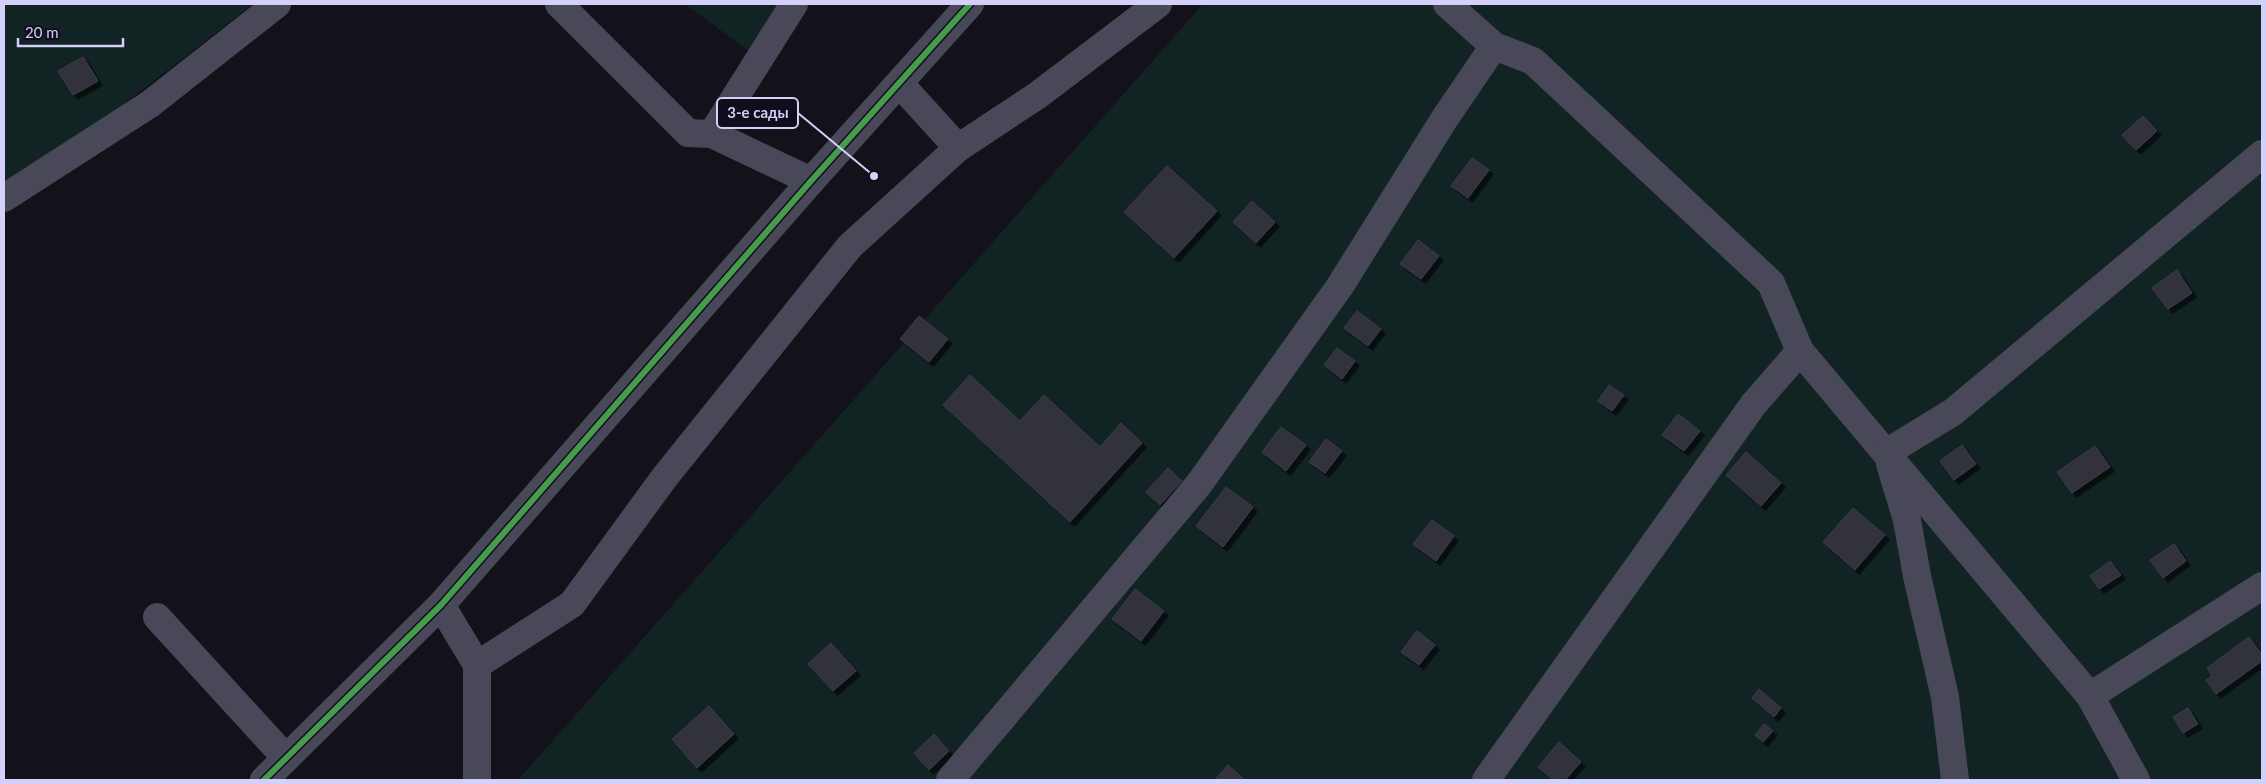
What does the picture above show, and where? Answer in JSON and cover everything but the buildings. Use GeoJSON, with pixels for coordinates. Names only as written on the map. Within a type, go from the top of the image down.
{"type":"FeatureCollection","features":[{"type":"Feature","properties":{"kind":"street"},"geometry":{"type":"LineString","coordinates":[[4,198],[150,104],[277,4]]}},
{"type":"Feature","properties":{"kind":"street"},"geometry":{"type":"LineString","coordinates":[[559,4],[688,133],[712,134],[811,181]]}},
{"type":"Feature","properties":{"kind":"street"},"geometry":{"type":"LineString","coordinates":[[712,134],[794,4]]}},
{"type":"Feature","properties":{"kind":"street"},"geometry":{"type":"LineString","coordinates":[[264,780],[441,605],[811,181],[970,4]]}},
{"type":"Feature","properties":{"kind":"street"},"geometry":{"type":"LineString","coordinates":[[478,665],[572,604],[664,478],[850,246],[958,148],[1038,95],[1158,4]]}},
{"type":"Feature","properties":{"kind":"street"},"geometry":{"type":"LineString","coordinates":[[1448,4],[1494,46],[1534,61],[1771,283],[1800,350],[2090,696],[2136,780]]}},
{"type":"Feature","properties":{"kind":"street"},"geometry":{"type":"LineString","coordinates":[[957,777],[1199,484],[1340,286],[1445,118],[1494,46]]}},
{"type":"Feature","properties":{"kind":"street"},"geometry":{"type":"LineString","coordinates":[[900,84],[958,148]]}},
{"type":"Feature","properties":{"kind":"street"},"geometry":{"type":"LineString","coordinates":[[1886,453],[1952,412],[2262,154]]}},
{"type":"Feature","properties":{"kind":"street"},"geometry":{"type":"LineString","coordinates":[[1486,780],[1753,405],[1800,350]]}},
{"type":"Feature","properties":{"kind":"street"},"geometry":{"type":"LineString","coordinates":[[1886,453],[1907,520],[1917,576],[1945,696],[1955,780]]}},
{"type":"Feature","properties":{"kind":"street"},"geometry":{"type":"LineString","coordinates":[[2090,696],[2262,586]]}},
{"type":"Feature","properties":{"kind":"street"},"geometry":{"type":"LineString","coordinates":[[441,605],[478,665],[477,780]]}},
{"type":"Feature","properties":{"kind":"street"},"geometry":{"type":"LineString","coordinates":[[157,617],[286,758]]}},
{"type":"Feature","properties":{"kind":"shaded area"},"geometry":{"type":"Polygon","coordinates":[[[4,4],[253,4],[4,197],[4,4]]]}},
{"type":"Feature","properties":{"kind":"shaded area"},"geometry":{"type":"Polygon","coordinates":[[[685,4],[794,4],[757,57],[685,4]]]}},
{"type":"Feature","properties":{"kind":"shaded area"},"geometry":{"type":"Polygon","coordinates":[[[1203,4],[2262,4],[2262,780],[518,780],[1203,4]]]}},
{"type":"Feature","properties":{"kind":"cycle path"},"geometry":{"type":"LineString","coordinates":[[264,780],[441,605],[811,181],[970,4]]}},
{"type":"Feature","properties":{"kind":"place","name":"3-е сады"},"geometry":{"type":"Point","coordinates":[874,176]}}]}
